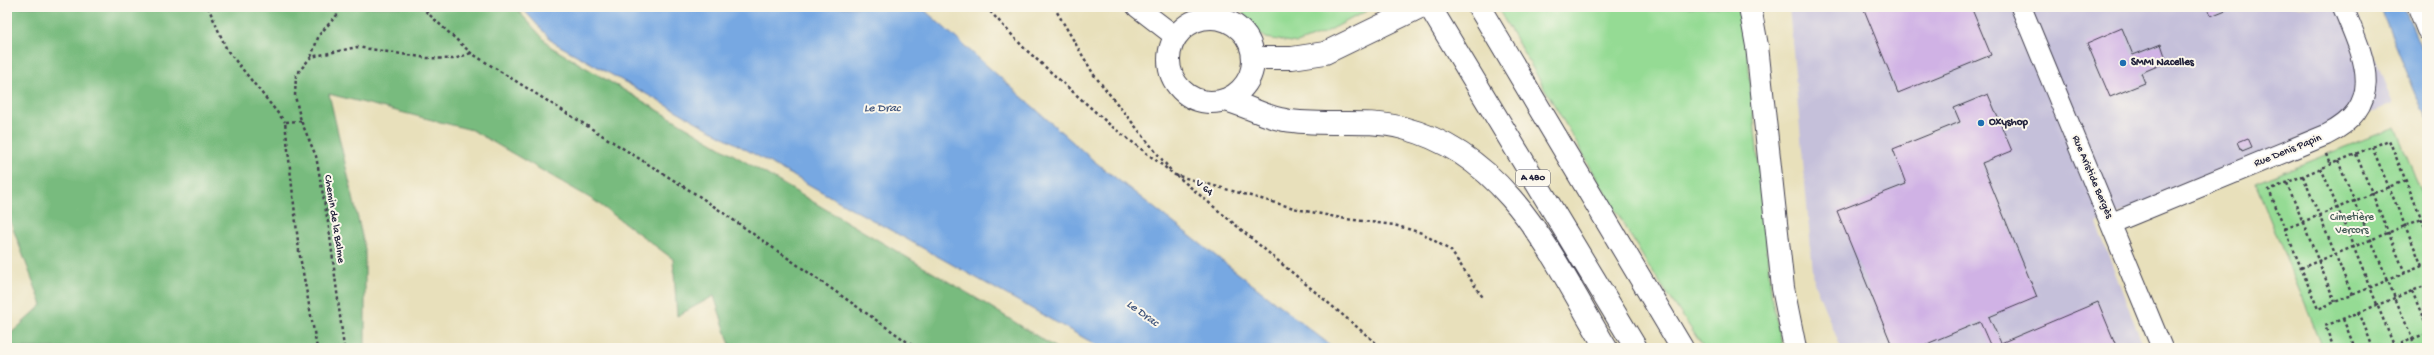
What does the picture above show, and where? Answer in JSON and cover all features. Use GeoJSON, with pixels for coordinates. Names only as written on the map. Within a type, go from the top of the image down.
{"type":"FeatureCollection","features":[{"type":"Feature","properties":{"kind":"main road"},"geometry":{"type":"LineString","coordinates":[[1253,58],[1292,58],[1325,53],[1420,7]]}},
{"type":"Feature","properties":{"kind":"main road","name":"A 480"},"geometry":{"type":"LineString","coordinates":[[1430,7],[1636,348]]}},
{"type":"Feature","properties":{"kind":"main road"},"geometry":{"type":"LineString","coordinates":[[1479,7],[1682,348]]}},
{"type":"Feature","properties":{"kind":"main road"},"geometry":{"type":"LineString","coordinates":[[1750,7],[1756,39],[1783,288],[1795,348]]}},
{"type":"Feature","properties":{"kind":"main road"},"geometry":{"type":"LineString","coordinates":[[1215,13],[1221,19],[1240,29],[1247,38],[1253,58],[1250,76],[1240,91],[1225,100],[1217,102],[1199,101],[1191,98],[1178,86],[1172,75],[1169,62],[1169,53],[1176,37],[1191,24],[1215,13]]}},
{"type":"Feature","properties":{"kind":"main road"},"geometry":{"type":"LineString","coordinates":[[1225,100],[1244,104],[1269,116],[1284,120],[1352,122],[1402,127],[1441,141],[1465,155],[1488,173],[1520,209],[1606,348]]}},
{"type":"Feature","properties":{"kind":"street"},"geometry":{"type":"LineString","coordinates":[[1137,7],[1176,37]]}},
{"type":"Feature","properties":{"kind":"street","name":"Rue Aristide Bergès"},"geometry":{"type":"LineString","coordinates":[[2021,7],[2112,223],[2162,348]]}},
{"type":"Feature","properties":{"kind":"street","name":"Rue Denis Papin"},"geometry":{"type":"LineString","coordinates":[[2112,223],[2326,135],[2337,130],[2350,119],[2364,93],[2367,75],[2361,51],[2343,7]]}},
{"type":"Feature","properties":{"kind":"street"},"geometry":{"type":"LineString","coordinates":[[2418,7],[2427,30]]}},
{"type":"Feature","properties":{"kind":"path"},"geometry":{"type":"LineString","coordinates":[[208,7],[227,50],[285,122],[299,251],[317,348]]}},
{"type":"Feature","properties":{"kind":"path"},"geometry":{"type":"LineString","coordinates":[[311,58],[320,35],[337,14],[338,7]]}},
{"type":"Feature","properties":{"kind":"path"},"geometry":{"type":"LineString","coordinates":[[421,7],[471,53],[702,198],[916,348]]}},
{"type":"Feature","properties":{"kind":"path"},"geometry":{"type":"LineString","coordinates":[[986,7],[1025,49],[1110,126],[1175,175],[1301,210],[1346,219],[1394,224],[1422,233],[1451,251],[1484,299]]}},
{"type":"Feature","properties":{"kind":"path","name":"V 64"},"geometry":{"type":"LineString","coordinates":[[1054,7],[1094,75],[1175,175],[1382,348]]}},
{"type":"Feature","properties":{"kind":"path"},"geometry":{"type":"LineString","coordinates":[[311,58],[357,47],[427,58],[454,59],[471,53]]}},
{"type":"Feature","properties":{"kind":"path","name":"Chemin de la Balme"},"geometry":{"type":"LineString","coordinates":[[311,58],[296,75],[295,96],[301,122],[316,156],[329,228],[344,348]]}},
{"type":"Feature","properties":{"kind":"path"},"geometry":{"type":"LineString","coordinates":[[285,122],[301,122]]}},
{"type":"Feature","properties":{"kind":"path"},"geometry":{"type":"LineString","coordinates":[[2427,232],[2389,140],[2269,190],[2318,309],[2427,264]]}},
{"type":"Feature","properties":{"kind":"path"},"geometry":{"type":"LineString","coordinates":[[2372,147],[2422,266]]}},
{"type":"Feature","properties":{"kind":"path"},"geometry":{"type":"LineString","coordinates":[[2356,154],[2405,273]]}},
{"type":"Feature","properties":{"kind":"path"},"geometry":{"type":"LineString","coordinates":[[2338,161],[2416,348]]}},
{"type":"Feature","properties":{"kind":"path"},"geometry":{"type":"LineString","coordinates":[[2321,168],[2395,347]]}},
{"type":"Feature","properties":{"kind":"path"},"geometry":{"type":"LineString","coordinates":[[2303,176],[2352,295]]}},
{"type":"Feature","properties":{"kind":"path"},"geometry":{"type":"LineString","coordinates":[[2285,229],[2406,180]]}},
{"type":"Feature","properties":{"kind":"path"},"geometry":{"type":"LineString","coordinates":[[2287,182],[2335,302]]}},
{"type":"Feature","properties":{"kind":"path"},"geometry":{"type":"LineString","coordinates":[[2302,268],[2422,219]]}},
{"type":"Feature","properties":{"kind":"path"},"geometry":{"type":"LineString","coordinates":[[2334,348],[2325,326],[2427,285]]}},
{"type":"Feature","properties":{"kind":"path"},"geometry":{"type":"LineString","coordinates":[[2412,291],[2427,327]]}},
{"type":"Feature","properties":{"kind":"path"},"geometry":{"type":"LineString","coordinates":[[2359,312],[2373,348]]}},
{"type":"Feature","properties":{"kind":"path"},"geometry":{"type":"LineString","coordinates":[[2343,319],[2354,348]]}},
{"type":"Feature","properties":{"kind":"path"},"geometry":{"type":"LineString","coordinates":[[2390,348],[2427,333]]}},
{"type":"Feature","properties":{"kind":"shaded area"},"geometry":{"type":"Polygon","coordinates":[[[1789,7],[2355,7],[2393,103],[2096,223],[2144,348],[1841,348],[1814,283],[1789,7]]]}},
{"type":"Feature","properties":{"kind":"green space"},"geometry":{"type":"Polygon","coordinates":[[[7,7],[515,7],[551,47],[981,301],[1056,348],[731,348],[714,296],[677,316],[673,259],[595,201],[472,130],[329,94],[365,249],[365,348],[7,348],[7,337],[42,305],[7,213],[7,7]]]}},
{"type":"Feature","properties":{"kind":"green space"},"geometry":{"type":"Polygon","coordinates":[[[1242,7],[1374,7],[1326,32],[1297,43],[1266,38],[1254,28],[1241,11],[1242,7]]]}},
{"type":"Feature","properties":{"kind":"green space"},"geometry":{"type":"Polygon","coordinates":[[[1497,7],[1738,7],[1748,59],[1772,300],[1783,348],[1704,348],[1646,262],[1497,7]]]}},
{"type":"Feature","properties":{"kind":"green space","name":"Cimetière Vercors"},"geometry":{"type":"Polygon","coordinates":[[[2395,127],[2427,206],[2427,348],[2323,348],[2255,183],[2395,127]]]}},
{"type":"Feature","properties":{"kind":"water","name":"Le Drac"},"geometry":{"type":"Polygon","coordinates":[[[521,7],[921,7],[1094,161],[1334,348],[1102,348],[553,42],[521,7]]]}},
{"type":"Feature","properties":{"kind":"water"},"geometry":{"type":"Polygon","coordinates":[[[2380,7],[2404,7],[2427,63],[2427,121],[2380,7]]]}},
{"type":"Feature","properties":{"kind":"building"},"geometry":{"type":"Polygon","coordinates":[[[1863,7],[1971,7],[1991,55],[1898,93],[1863,7]]]}},
{"type":"Feature","properties":{"kind":"building"},"geometry":{"type":"Polygon","coordinates":[[[2207,7],[2233,7],[2211,16],[2207,7]]]}},
{"type":"Feature","properties":{"kind":"building"},"geometry":{"type":"Polygon","coordinates":[[[2122,28],[2133,55],[2161,44],[2167,62],[2141,73],[2145,83],[2110,97],[2087,43],[2122,28]]]}},
{"type":"Feature","properties":{"kind":"building"},"geometry":{"type":"Polygon","coordinates":[[[1988,94],[2012,151],[1982,163],[2037,297],[1989,317],[2001,343],[2098,302],[2117,348],[1988,348],[1991,347],[1980,322],[1917,348],[1893,348],[1837,211],[1906,184],[1893,149],[1960,122],[1954,108],[1988,94]]]}},
{"type":"Feature","properties":{"kind":"building"},"geometry":{"type":"Polygon","coordinates":[[[2248,138],[2252,147],[2242,151],[2238,142],[2248,138]]]}},
{"type":"Feature","properties":{"kind":"place","name":"SMMI Nacelles"},"geometry":{"type":"Point","coordinates":[2123,63]}},
{"type":"Feature","properties":{"kind":"place","name":"Oxyshop"},"geometry":{"type":"Point","coordinates":[1981,123]}}]}
